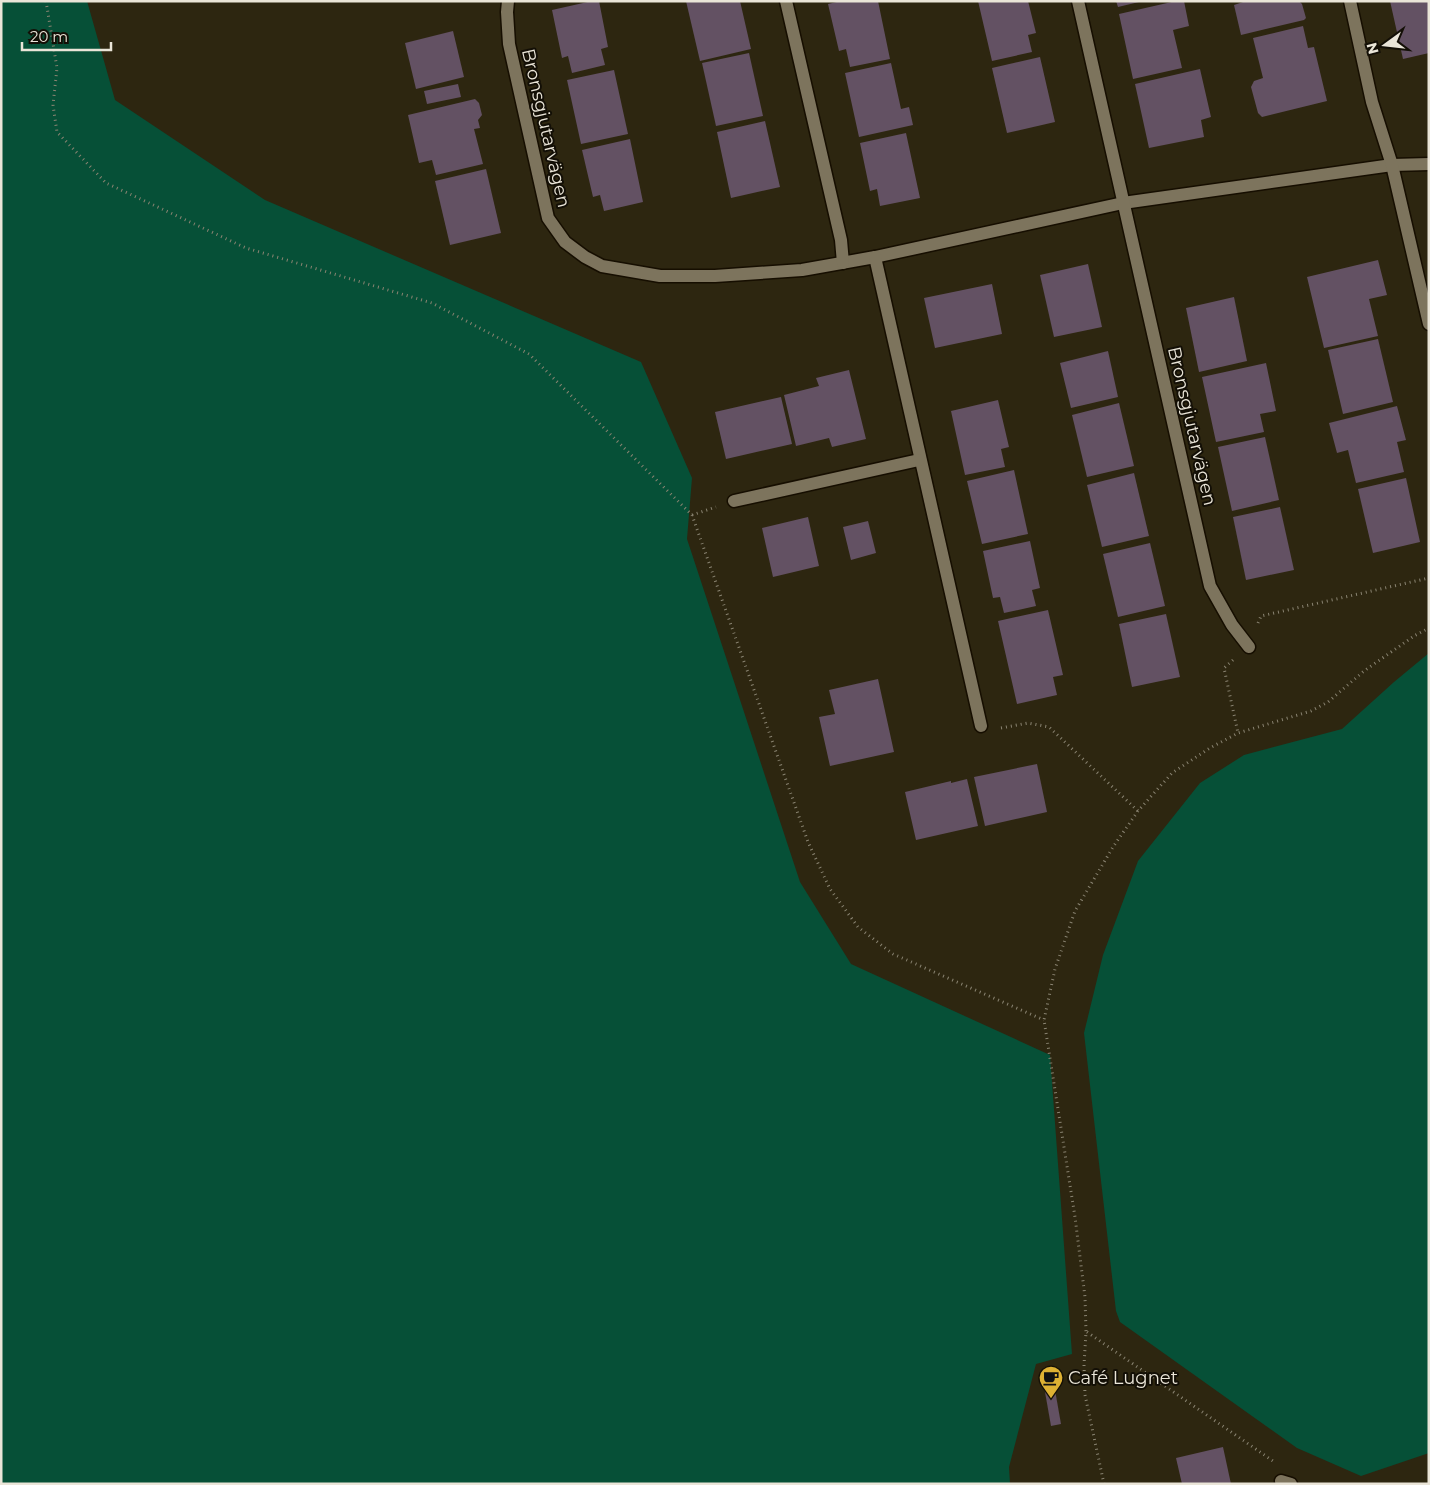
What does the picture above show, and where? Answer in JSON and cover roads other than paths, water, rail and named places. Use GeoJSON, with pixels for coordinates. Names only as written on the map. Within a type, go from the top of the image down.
{"type":"FeatureCollection","features":[{"type":"Feature","properties":{"kind":"street","name":"Bronsgjutarvägen"},"geometry":{"type":"LineString","coordinates":[[508,1],[509,44],[548,218],[565,242],[585,257],[602,266],[660,276],[715,276],[802,270],[875,257],[1124,203],[1392,165],[1429,164]]}},
{"type":"Feature","properties":{"kind":"street"},"geometry":{"type":"LineString","coordinates":[[786,1],[841,240],[843,263]]}},
{"type":"Feature","properties":{"kind":"street","name":"Bronsgjutarvägen"},"geometry":{"type":"LineString","coordinates":[[1078,1],[1210,586],[1232,625],[1249,647]]}},
{"type":"Feature","properties":{"kind":"street"},"geometry":{"type":"LineString","coordinates":[[1350,1],[1372,102],[1392,165],[1429,324]]}},
{"type":"Feature","properties":{"kind":"street"},"geometry":{"type":"LineString","coordinates":[[875,257],[981,726]]}},
{"type":"Feature","properties":{"kind":"street"},"geometry":{"type":"LineString","coordinates":[[734,501],[920,460]]}},
{"type":"Feature","properties":{"kind":"place","name":"Café Lugnet"},"geometry":{"type":"Point","coordinates":[1051,1399]}}]}
